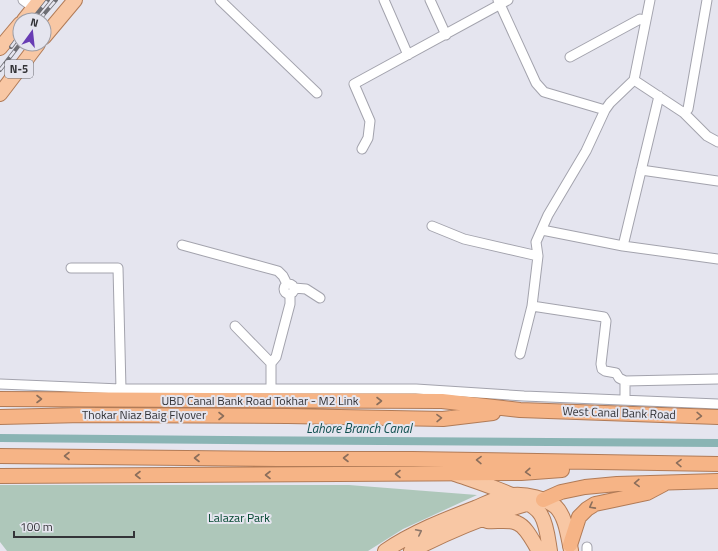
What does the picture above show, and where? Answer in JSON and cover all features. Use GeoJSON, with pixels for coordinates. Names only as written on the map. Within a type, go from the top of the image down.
{"type":"FeatureCollection","features":[{"type":"Feature","properties":{"kind":"highway","name":"UBD Canal Bank Road Tokhar - M2 Link"},"geometry":{"type":"LineString","coordinates":[[0,399],[442,402],[520,410]]}},
{"type":"Feature","properties":{"kind":"highway","name":"Thokar Niaz Baig Flyover"},"geometry":{"type":"LineString","coordinates":[[0,416],[288,416],[443,419],[520,410]]}},
{"type":"Feature","properties":{"kind":"highway","name":"West Canal Bank Road"},"geometry":{"type":"LineString","coordinates":[[520,410],[718,417]]}},
{"type":"Feature","properties":{"kind":"highway"},"geometry":{"type":"LineString","coordinates":[[0,456],[413,459],[718,464]]}},
{"type":"Feature","properties":{"kind":"highway"},"geometry":{"type":"LineString","coordinates":[[0,476],[522,473],[570,469],[594,462]]}},
{"type":"Feature","properties":{"kind":"highway"},"geometry":{"type":"LineString","coordinates":[[543,500],[561,492],[585,487],[668,482],[718,481]]}},
{"type":"Feature","properties":{"kind":"highway"},"geometry":{"type":"LineString","coordinates":[[571,548],[579,517],[587,509],[595,504],[646,493],[668,482]]}},
{"type":"Feature","properties":{"kind":"main road"},"geometry":{"type":"LineString","coordinates":[[52,27],[75,0]]}},
{"type":"Feature","properties":{"kind":"main road","name":"N-5"},"geometry":{"type":"LineString","coordinates":[[0,48],[12,34]]}},
{"type":"Feature","properties":{"kind":"main road","name":"N-5"},"geometry":{"type":"LineString","coordinates":[[0,94],[32,52]]}},
{"type":"Feature","properties":{"kind":"main road"},"geometry":{"type":"LineString","coordinates":[[413,459],[512,495],[528,503],[538,510],[541,515],[545,524],[550,551]]}},
{"type":"Feature","properties":{"kind":"main road"},"geometry":{"type":"LineString","coordinates":[[385,551],[395,544],[437,523],[512,495],[530,496],[543,500],[555,507],[561,513],[571,548]]}},
{"type":"Feature","properties":{"kind":"main road"},"geometry":{"type":"LineString","coordinates":[[411,551],[447,533],[476,521],[528,503],[543,500]]}},
{"type":"Feature","properties":{"kind":"main road"},"geometry":{"type":"LineString","coordinates":[[476,521],[507,521],[517,523],[525,530],[539,551]]}},
{"type":"Feature","properties":{"kind":"street"},"geometry":{"type":"LineString","coordinates":[[384,0],[408,54]]}},
{"type":"Feature","properties":{"kind":"street"},"geometry":{"type":"LineString","coordinates":[[430,0],[446,35]]}},
{"type":"Feature","properties":{"kind":"street"},"geometry":{"type":"LineString","coordinates":[[520,354],[532,306],[538,256],[536,242],[548,215],[586,152],[610,103],[634,80],[650,0]]}},
{"type":"Feature","properties":{"kind":"street"},"geometry":{"type":"LineString","coordinates":[[684,113],[688,109],[707,0]]}},
{"type":"Feature","properties":{"kind":"street"},"geometry":{"type":"LineString","coordinates":[[362,150],[368,138],[370,120],[354,84],[446,35],[502,1],[536,83],[544,92],[606,110]]}},
{"type":"Feature","properties":{"kind":"street"},"geometry":{"type":"LineString","coordinates":[[226,2],[317,93]]}},
{"type":"Feature","properties":{"kind":"street"},"geometry":{"type":"LineString","coordinates":[[570,57],[640,19],[646,21]]}},
{"type":"Feature","properties":{"kind":"street"},"geometry":{"type":"LineString","coordinates":[[634,80],[684,113],[707,136],[718,142]]}},
{"type":"Feature","properties":{"kind":"street"},"geometry":{"type":"LineString","coordinates":[[623,246],[659,96]]}},
{"type":"Feature","properties":{"kind":"street"},"geometry":{"type":"LineString","coordinates":[[641,170],[718,181]]}},
{"type":"Feature","properties":{"kind":"street"},"geometry":{"type":"LineString","coordinates":[[432,226],[464,239],[538,256]]}},
{"type":"Feature","properties":{"kind":"street"},"geometry":{"type":"LineString","coordinates":[[542,230],[623,246],[718,259]]}},
{"type":"Feature","properties":{"kind":"street"},"geometry":{"type":"LineString","coordinates":[[182,245],[278,271],[283,276],[291,289],[290,304],[276,357],[271,363],[271,389]]}},
{"type":"Feature","properties":{"kind":"street"},"geometry":{"type":"LineString","coordinates":[[71,268],[118,268],[121,389]]}},
{"type":"Feature","properties":{"kind":"street"},"geometry":{"type":"LineString","coordinates":[[291,289],[306,289],[320,298]]}},
{"type":"Feature","properties":{"kind":"street"},"geometry":{"type":"LineString","coordinates":[[532,306],[604,317],[606,321],[601,364],[602,368],[606,371],[616,373],[618,378],[625,381],[718,379]]}},
{"type":"Feature","properties":{"kind":"street"},"geometry":{"type":"LineString","coordinates":[[235,326],[271,363]]}},
{"type":"Feature","properties":{"kind":"street"},"geometry":{"type":"LineString","coordinates":[[625,381],[625,400]]}},
{"type":"Feature","properties":{"kind":"street"},"geometry":{"type":"LineString","coordinates":[[0,384],[121,389],[416,389],[718,404]]}},
{"type":"Feature","properties":{"kind":"green space","name":"Lalazar Park"},"geometry":{"type":"Polygon","coordinates":[[[0,485],[349,485],[477,495],[403,529],[368,551],[7,551],[0,542],[0,485]]]}},
{"type":"Feature","properties":{"kind":"waterway","name":"Lahore Branch Canal"},"geometry":{"type":"LineString","coordinates":[[0,438],[718,443]]}},
{"type":"Feature","properties":{"kind":"railway"},"geometry":{"type":"LineString","coordinates":[[38,12],[48,0]]}},
{"type":"Feature","properties":{"kind":"railway"},"geometry":{"type":"LineString","coordinates":[[46,12],[56,0]]}},
{"type":"Feature","properties":{"kind":"railway"},"geometry":{"type":"LineString","coordinates":[[0,70],[14,52]]}}]}
